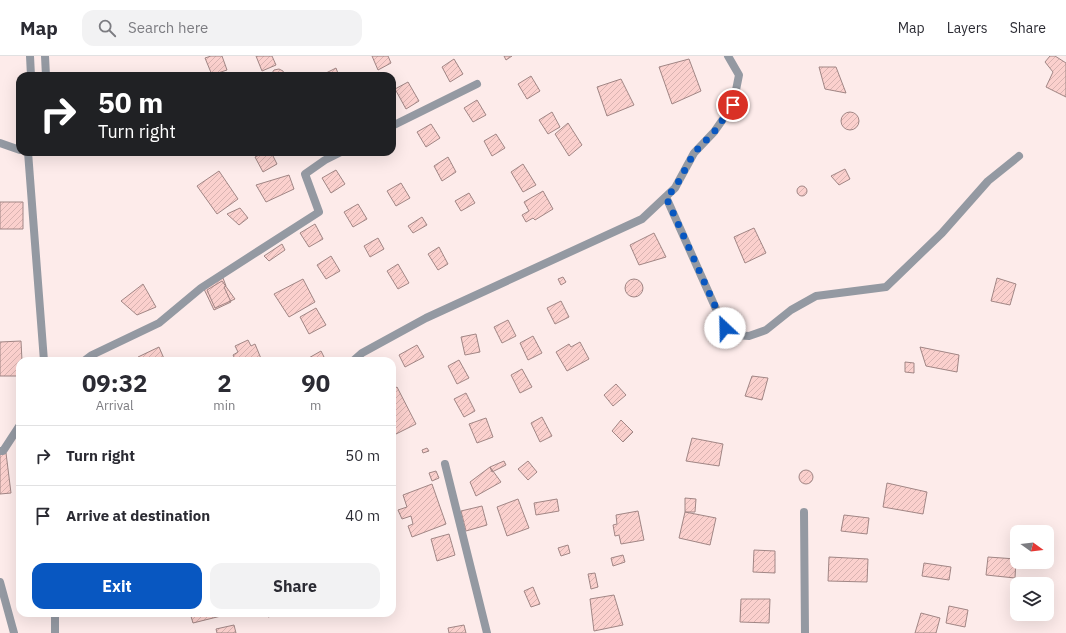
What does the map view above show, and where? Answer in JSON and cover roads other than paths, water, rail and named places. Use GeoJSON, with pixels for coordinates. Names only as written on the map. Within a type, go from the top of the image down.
{"type":"FeatureCollection","features":[{"type":"Feature","properties":{"kind":"street"},"geometry":{"type":"LineString","coordinates":[[30,56],[31,72]]}},
{"type":"Feature","properties":{"kind":"street"},"geometry":{"type":"LineString","coordinates":[[45,56],[46,72]]}},
{"type":"Feature","properties":{"kind":"street"},"geometry":{"type":"LineString","coordinates":[[358,357],[362,353],[426,318],[642,219],[675,188],[694,153],[714,132],[733,105],[739,75],[728,56]]}},
{"type":"Feature","properties":{"kind":"street"},"geometry":{"type":"LineString","coordinates":[[396,124],[477,84]]}},
{"type":"Feature","properties":{"kind":"street"},"geometry":{"type":"LineString","coordinates":[[0,143],[16,149]]}},
{"type":"Feature","properties":{"kind":"street"},"geometry":{"type":"LineString","coordinates":[[27,156],[44,357]]}},
{"type":"Feature","properties":{"kind":"street"},"geometry":{"type":"LineString","coordinates":[[89,357],[159,323],[201,288],[319,212],[305,174],[333,156]]}},
{"type":"Feature","properties":{"kind":"street"},"geometry":{"type":"LineString","coordinates":[[666,197],[725,328],[735,335],[749,336],[766,330],[791,310],[816,296],[886,287],[942,233],[988,181],[1018,156]]}},
{"type":"Feature","properties":{"kind":"street"},"geometry":{"type":"LineString","coordinates":[[0,451],[3,451],[16,431]]}},
{"type":"Feature","properties":{"kind":"street"},"geometry":{"type":"LineString","coordinates":[[445,464],[487,633]]}},
{"type":"Feature","properties":{"kind":"street"},"geometry":{"type":"LineString","coordinates":[[804,512],[804,633]]}},
{"type":"Feature","properties":{"kind":"street"},"geometry":{"type":"LineString","coordinates":[[0,582],[14,633]]}},
{"type":"Feature","properties":{"kind":"street"},"geometry":{"type":"LineString","coordinates":[[55,617],[55,633]]}}]}
